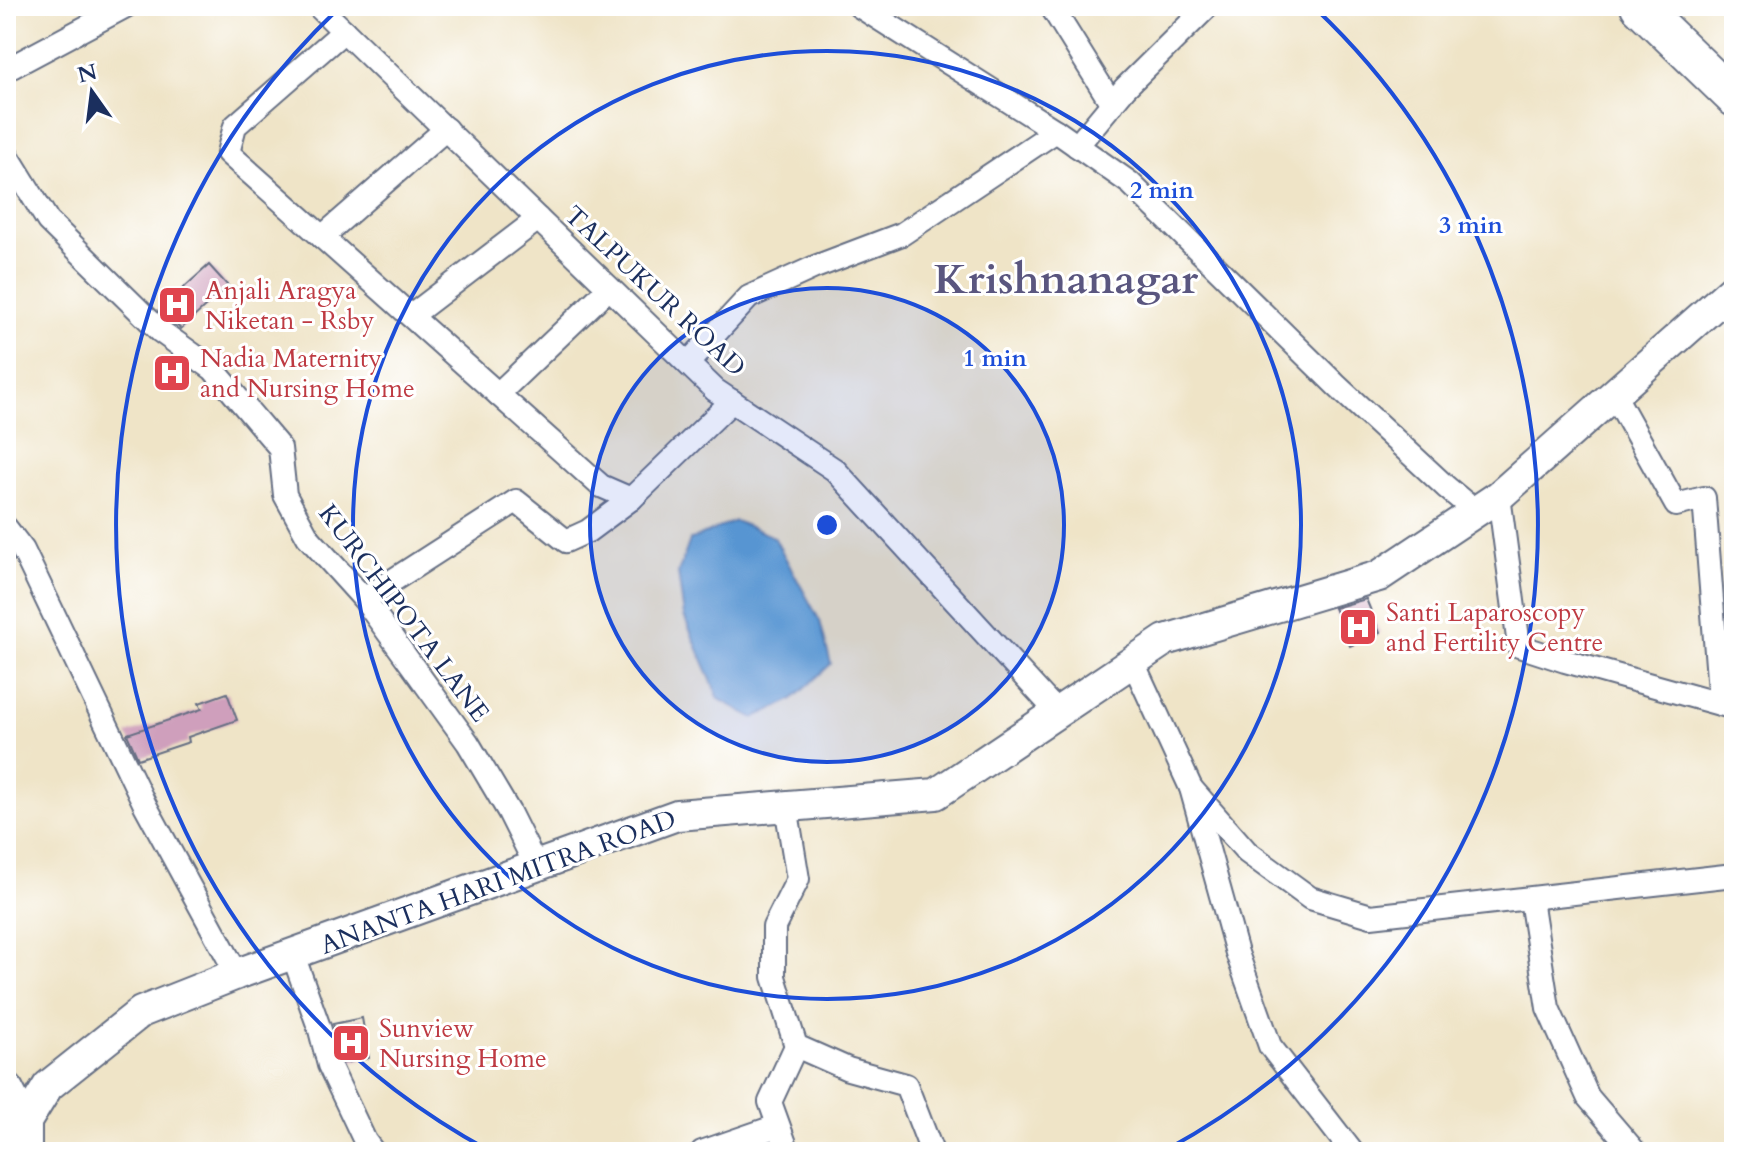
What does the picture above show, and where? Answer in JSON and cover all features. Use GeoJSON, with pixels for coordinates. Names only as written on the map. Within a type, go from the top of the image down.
{"type":"FeatureCollection","features":[{"type":"Feature","properties":{"kind":"highway"},"geometry":{"type":"LineString","coordinates":[[1639,6],[1734,98]]}},
{"type":"Feature","properties":{"kind":"main road","name":"ANANTA HARI MITRA ROAD"},"geometry":{"type":"LineString","coordinates":[[24,1138],[48,1086],[141,1012],[237,974],[677,815],[936,794],[1165,640],[1379,576],[1488,504],[1734,288]]}},
{"type":"Feature","properties":{"kind":"main road"},"geometry":{"type":"LineString","coordinates":[[6,1090],[24,1138]]}},
{"type":"Feature","properties":{"kind":"street"},"geometry":{"type":"LineString","coordinates":[[6,70],[126,6]]}},
{"type":"Feature","properties":{"kind":"street","name":"TALPUKUR ROAD"},"geometry":{"type":"LineString","coordinates":[[318,6],[715,390],[835,470],[1058,713]]}},
{"type":"Feature","properties":{"kind":"street"},"geometry":{"type":"LineString","coordinates":[[859,6],[1056,131],[1130,183],[1326,376],[1436,478],[1488,504],[1519,646],[1727,706],[1704,498],[1676,505],[1614,394]]}},
{"type":"Feature","properties":{"kind":"street"},"geometry":{"type":"LineString","coordinates":[[1051,6],[1112,104]]}},
{"type":"Feature","properties":{"kind":"street"},"geometry":{"type":"LineString","coordinates":[[1077,146],[1125,88],[1208,6]]}},
{"type":"Feature","properties":{"kind":"street"},"geometry":{"type":"LineString","coordinates":[[344,31],[235,126],[228,153],[601,486],[631,499]]}},
{"type":"Feature","properties":{"kind":"street"},"geometry":{"type":"LineString","coordinates":[[322,237],[446,129]]}},
{"type":"Feature","properties":{"kind":"street"},"geometry":{"type":"LineString","coordinates":[[688,363],[749,297],[815,267],[902,234],[1056,131]]}},
{"type":"Feature","properties":{"kind":"street","name":"KURCHIPOTA LANE"},"geometry":{"type":"LineString","coordinates":[[6,153],[48,221],[160,331],[213,369],[280,448],[285,495],[308,537],[364,599],[468,743],[509,812],[536,866]]}},
{"type":"Feature","properties":{"kind":"street"},"geometry":{"type":"LineString","coordinates":[[411,316],[538,219]]}},
{"type":"Feature","properties":{"kind":"street"},"geometry":{"type":"LineString","coordinates":[[498,394],[609,288]]}},
{"type":"Feature","properties":{"kind":"street"},"geometry":{"type":"LineString","coordinates":[[364,599],[516,501],[566,541],[588,531],[631,499],[732,401]]}},
{"type":"Feature","properties":{"kind":"street"},"geometry":{"type":"LineString","coordinates":[[6,528],[23,550],[145,805],[237,974]]}},
{"type":"Feature","properties":{"kind":"street"},"geometry":{"type":"LineString","coordinates":[[1133,662],[1191,788],[1237,953],[1270,1046],[1352,1152]]}},
{"type":"Feature","properties":{"kind":"street"},"geometry":{"type":"LineString","coordinates":[[1191,788],[1247,852],[1310,898],[1371,916],[1734,875]]}},
{"type":"Feature","properties":{"kind":"street"},"geometry":{"type":"LineString","coordinates":[[786,806],[798,879],[774,927],[774,977],[796,1046],[770,1102],[788,1152]]}},
{"type":"Feature","properties":{"kind":"street"},"geometry":{"type":"LineString","coordinates":[[1531,899],[1548,1008],[1588,1097],[1635,1152]]}},
{"type":"Feature","properties":{"kind":"street"},"geometry":{"type":"LineString","coordinates":[[293,955],[329,1065],[373,1152]]}},
{"type":"Feature","properties":{"kind":"street"},"geometry":{"type":"LineString","coordinates":[[796,1046],[848,1069],[906,1085],[932,1152]]}},
{"type":"Feature","properties":{"kind":"street"},"geometry":{"type":"LineString","coordinates":[[714,1151],[777,1126]]}},
{"type":"Feature","properties":{"kind":"water"},"geometry":{"type":"Polygon","coordinates":[[[735,521],[774,537],[820,621],[831,664],[792,700],[754,718],[719,699],[684,616],[678,573],[690,540],[735,521]]]}},
{"type":"Feature","properties":{"kind":"building"},"geometry":{"type":"Polygon","coordinates":[[[209,265],[228,286],[181,329],[159,310],[209,265]]]}},
{"type":"Feature","properties":{"kind":"building"},"geometry":{"type":"Polygon","coordinates":[[[1366,599],[1380,633],[1350,646],[1334,608],[1366,599]]]}},
{"type":"Feature","properties":{"kind":"building"},"geometry":{"type":"Polygon","coordinates":[[[227,693],[237,720],[188,737],[189,742],[138,759],[127,734],[202,709],[199,703],[227,693]]]}},
{"type":"Feature","properties":{"kind":"building"},"geometry":{"type":"Polygon","coordinates":[[[362,1018],[369,1058],[344,1063],[333,1024],[362,1018]]]}},
{"type":"Feature","properties":{"kind":"place","name":"Anjali Aragya Niketan - Rsby"},"geometry":{"type":"Point","coordinates":[177,305]}},
{"type":"Feature","properties":{"kind":"place","name":"Nadia Maternity and Nursing Home"},"geometry":{"type":"Point","coordinates":[172,373]}},
{"type":"Feature","properties":{"kind":"place","name":"Santi Laparoscopy and Fertility Centre"},"geometry":{"type":"Point","coordinates":[1358,627]}},
{"type":"Feature","properties":{"kind":"place","name":"Sunview Nursing Home"},"geometry":{"type":"Point","coordinates":[351,1043]}},
{"type":"Feature","properties":{"kind":"district","name":"Krishnanagar"},"geometry":{"type":"Point","coordinates":[1066,279]}}]}
